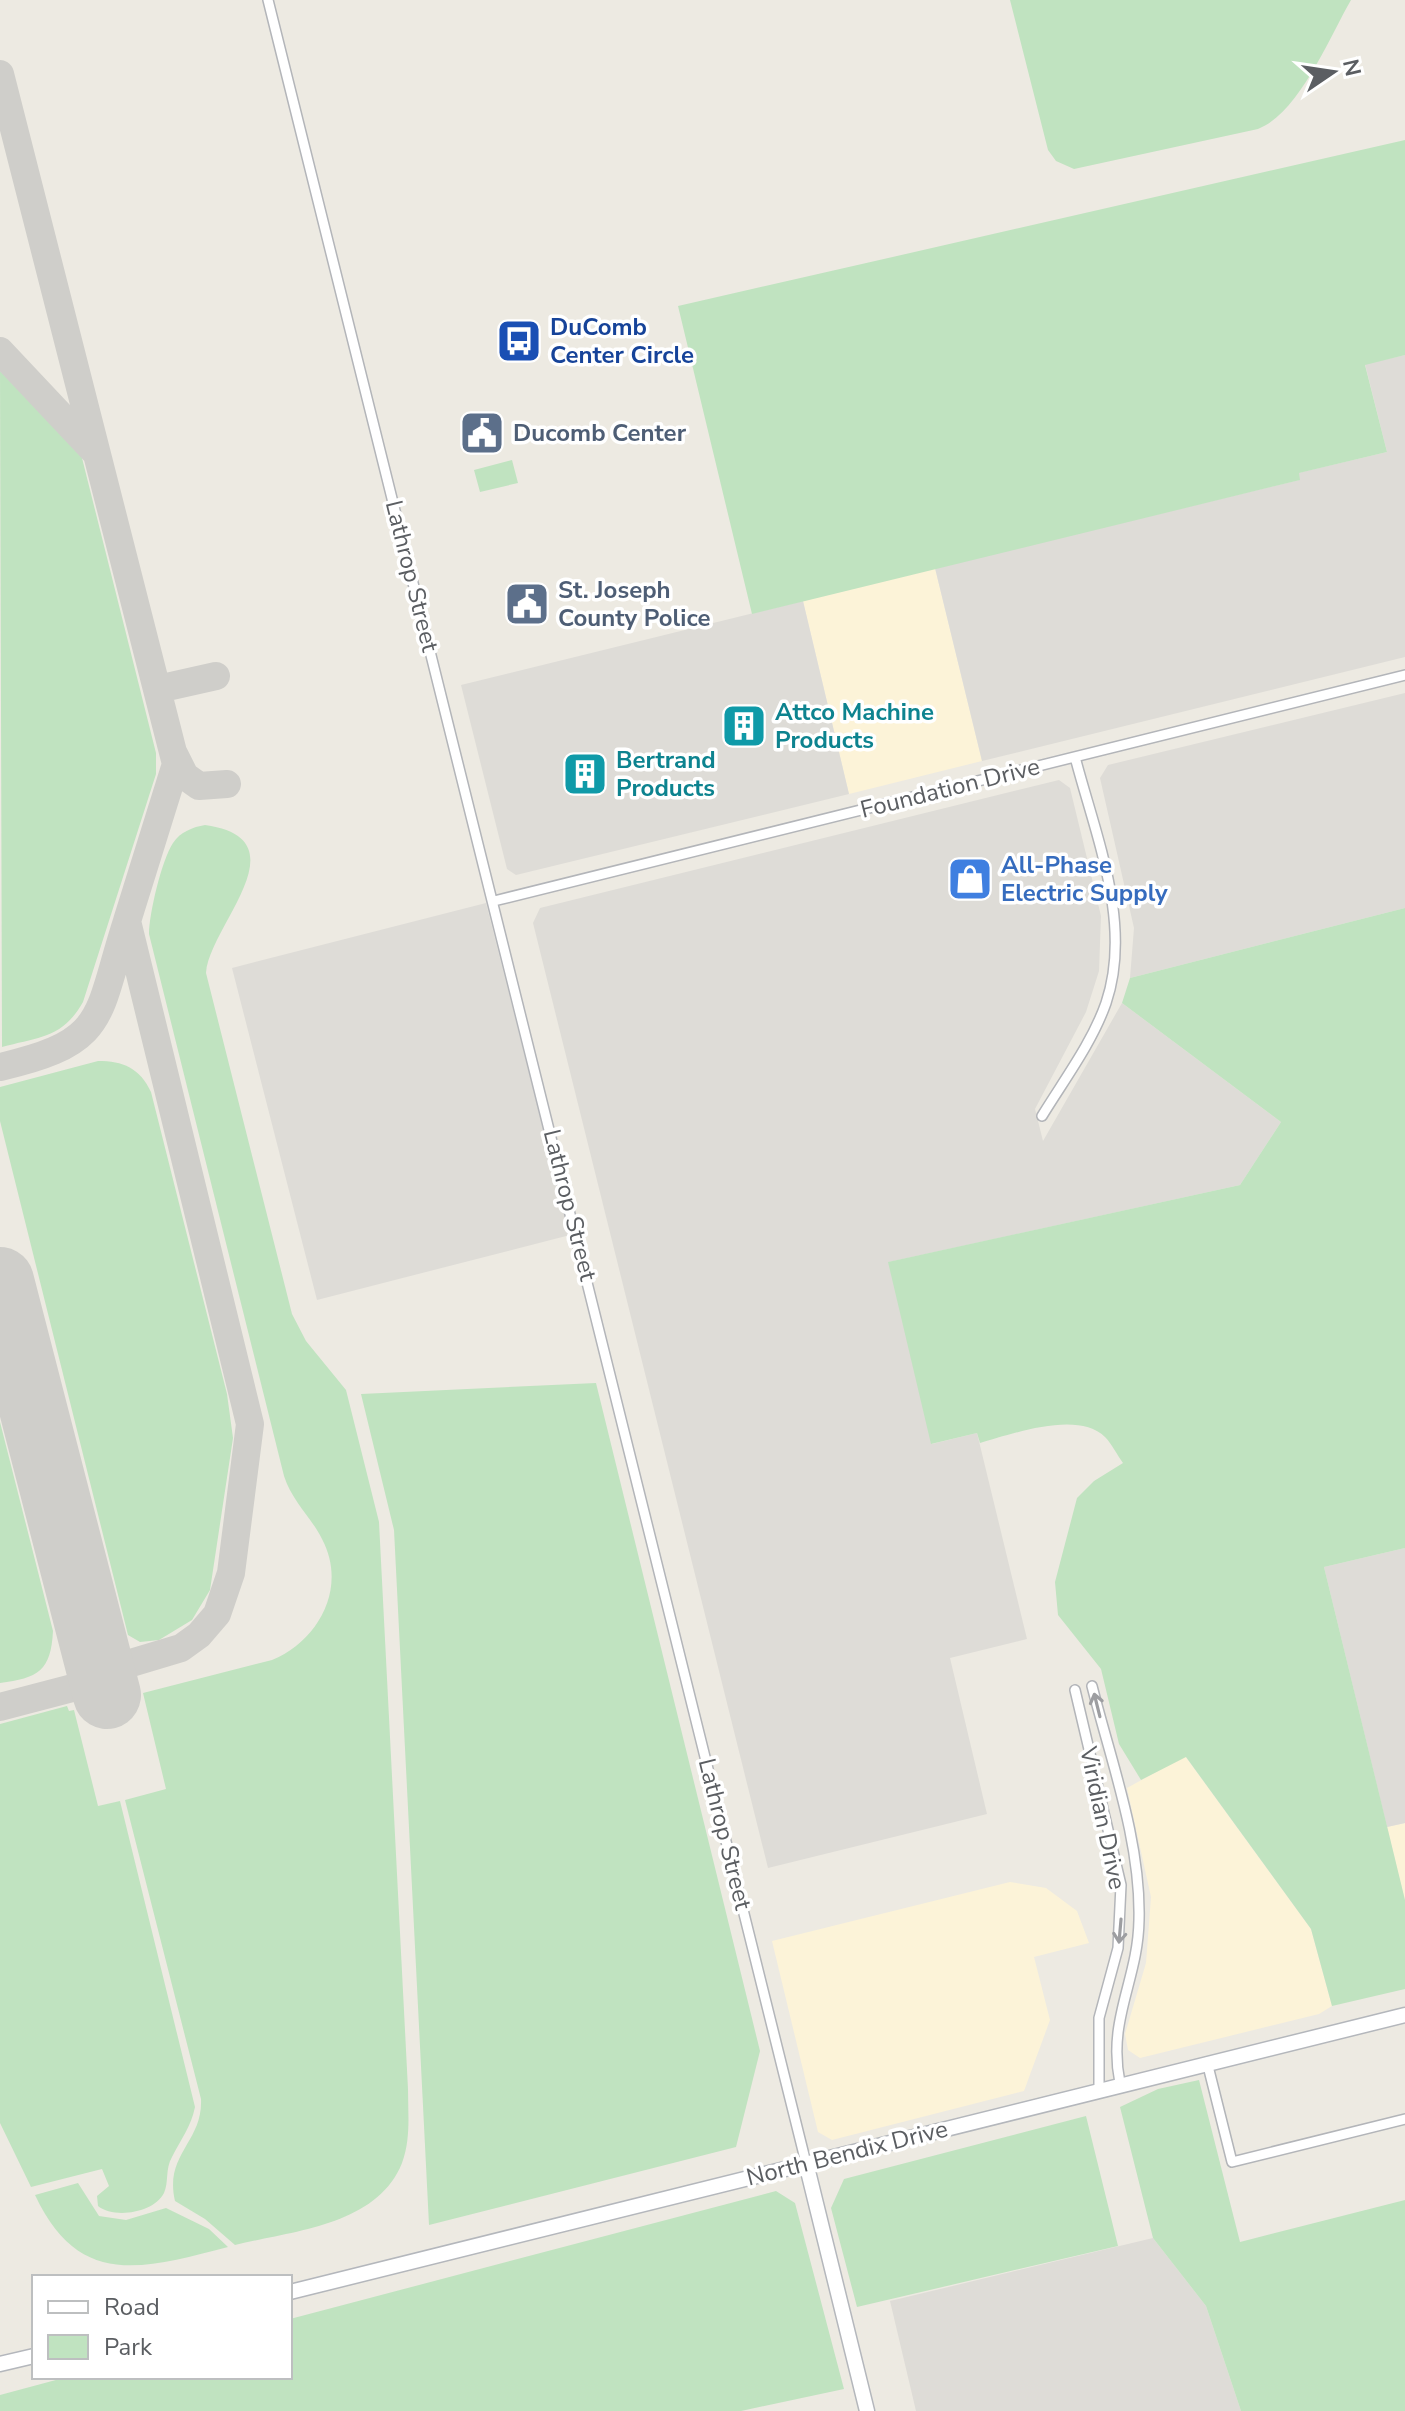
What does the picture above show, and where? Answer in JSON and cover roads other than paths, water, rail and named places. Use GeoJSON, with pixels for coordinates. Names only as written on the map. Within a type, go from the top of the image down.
{"type":"FeatureCollection","features":[{"type":"Feature","properties":{"kind":"street","name":"Lathrop Street"},"geometry":{"type":"LineString","coordinates":[[268,0],[867,2411]]}},
{"type":"Feature","properties":{"kind":"street","name":"Foundation Drive"},"geometry":{"type":"LineString","coordinates":[[494,901],[1405,675]]}},
{"type":"Feature","properties":{"kind":"street"},"geometry":{"type":"LineString","coordinates":[[1042,1116],[1096,1026],[1107,1001],[1116,960],[1114,915],[1075,757]]}},
{"type":"Feature","properties":{"kind":"street","name":"Viridian Drive"},"geometry":{"type":"LineString","coordinates":[[1092,1686],[1132,1847],[1139,1900],[1136,1951],[1115,2043],[1120,2083]]}},
{"type":"Feature","properties":{"kind":"street","name":"Viridian Drive"},"geometry":{"type":"LineString","coordinates":[[1075,1690],[1121,1885],[1118,1948],[1099,2018],[1099,2089]]}},
{"type":"Feature","properties":{"kind":"street","name":"North Bendix Drive"},"geometry":{"type":"LineString","coordinates":[[292,2292],[1120,2083],[1405,2015]]}},
{"type":"Feature","properties":{"kind":"street"},"geometry":{"type":"LineString","coordinates":[[1207,2062],[1232,2162],[1405,2119]]}},
{"type":"Feature","properties":{"kind":"street"},"geometry":{"type":"LineString","coordinates":[[0,2364],[32,2356]]}},
{"type":"Feature","properties":{"kind":"place","name":"DuComb Center Circle"},"geometry":{"type":"Point","coordinates":[519,341]}},
{"type":"Feature","properties":{"kind":"place","name":"Ducomb Center"},"geometry":{"type":"Point","coordinates":[482,433]}},
{"type":"Feature","properties":{"kind":"place","name":"St. Joseph County Police"},"geometry":{"type":"Point","coordinates":[527,604]}},
{"type":"Feature","properties":{"kind":"place","name":"Attco Machine Products"},"geometry":{"type":"Point","coordinates":[744,726]}},
{"type":"Feature","properties":{"kind":"place","name":"Bertrand Products"},"geometry":{"type":"Point","coordinates":[585,774]}},
{"type":"Feature","properties":{"kind":"place","name":"All-Phase Electric Supply"},"geometry":{"type":"Point","coordinates":[970,879]}}]}
